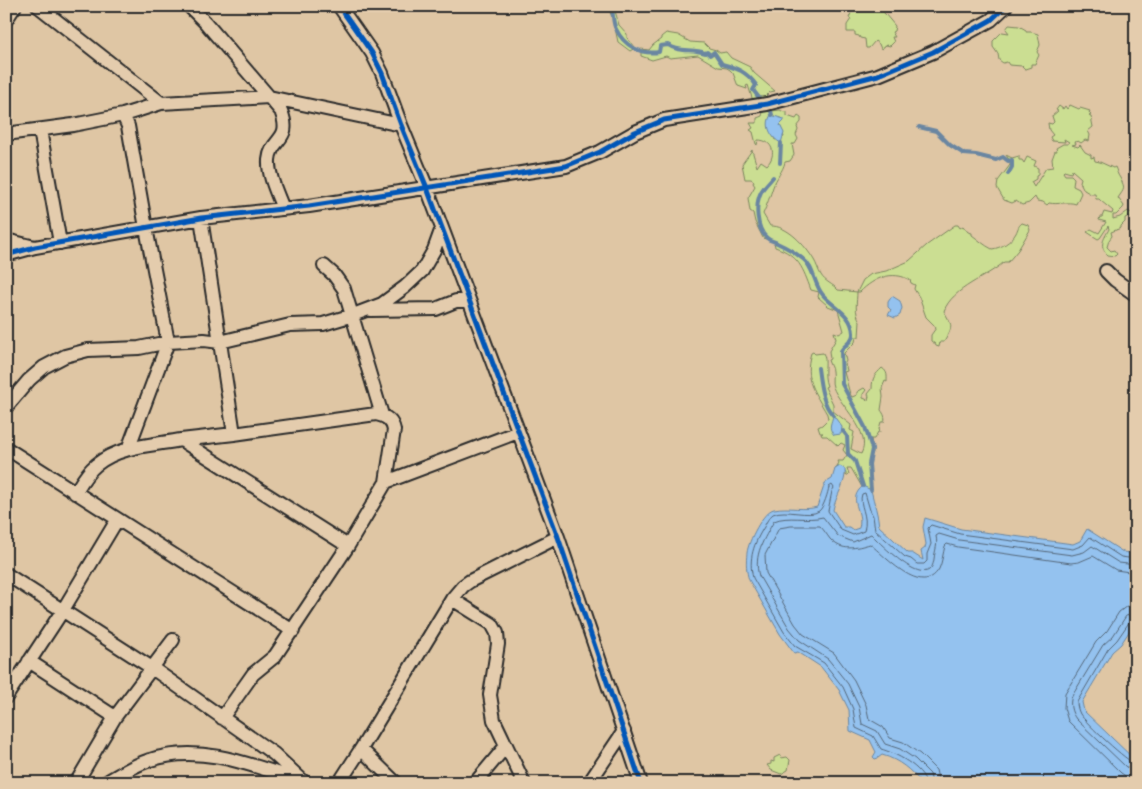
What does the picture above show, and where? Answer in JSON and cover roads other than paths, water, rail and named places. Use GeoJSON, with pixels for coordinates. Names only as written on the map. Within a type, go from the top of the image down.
{"type":"FeatureCollection","features":[{"type":"Feature","properties":{"kind":"street"},"geometry":{"type":"LineString","coordinates":[[6,20],[15,6]]}},
{"type":"Feature","properties":{"kind":"street"},"geometry":{"type":"LineString","coordinates":[[38,6],[160,103]]}},
{"type":"Feature","properties":{"kind":"street"},"geometry":{"type":"LineString","coordinates":[[189,6],[281,111],[285,122],[284,132],[270,156],[269,164],[283,209]]}},
{"type":"Feature","properties":{"kind":"street"},"geometry":{"type":"LineString","coordinates":[[339,6],[372,52],[427,188],[558,537],[641,783]]}},
{"type":"Feature","properties":{"kind":"street"},"geometry":{"type":"LineString","coordinates":[[6,256],[60,243],[201,218],[283,209],[566,166],[600,152],[635,132],[664,120],[767,104],[878,75],[933,52],[991,20],[1006,6]]}},
{"type":"Feature","properties":{"kind":"street"},"geometry":{"type":"LineString","coordinates":[[6,134],[73,125],[123,115],[160,103],[269,97],[401,125]]}},
{"type":"Feature","properties":{"kind":"street"},"geometry":{"type":"LineString","coordinates":[[123,115],[128,126],[168,342],[128,450]]}},
{"type":"Feature","properties":{"kind":"street"},"geometry":{"type":"LineString","coordinates":[[40,130],[60,243]]}},
{"type":"Feature","properties":{"kind":"street"},"geometry":{"type":"LineString","coordinates":[[201,218],[234,434]]}},
{"type":"Feature","properties":{"kind":"street"},"geometry":{"type":"LineString","coordinates":[[6,407],[29,380],[44,367],[65,356],[88,350],[139,348],[168,342],[204,340],[220,342],[290,325],[323,324],[382,304],[422,272],[434,250],[442,228]]}},
{"type":"Feature","properties":{"kind":"street"},"geometry":{"type":"LineString","coordinates":[[6,240],[35,248]]}},
{"type":"Feature","properties":{"kind":"street"},"geometry":{"type":"LineString","coordinates":[[222,718],[248,680],[276,656],[348,546],[386,482],[394,430],[392,424],[382,415],[353,315],[340,282],[324,266]]}},
{"type":"Feature","properties":{"kind":"street"},"geometry":{"type":"LineString","coordinates":[[1106,271],[1136,295]]}},
{"type":"Feature","properties":{"kind":"street"},"geometry":{"type":"LineString","coordinates":[[366,310],[436,309],[456,301],[470,301]]}},
{"type":"Feature","properties":{"kind":"street"},"geometry":{"type":"LineString","coordinates":[[75,493],[96,464],[113,454],[128,450],[181,440],[376,414],[382,415]]}},
{"type":"Feature","properties":{"kind":"street"},"geometry":{"type":"LineString","coordinates":[[386,482],[518,432]]}},
{"type":"Feature","properties":{"kind":"street"},"geometry":{"type":"LineString","coordinates":[[181,440],[348,546]]}},
{"type":"Feature","properties":{"kind":"street"},"geometry":{"type":"LineString","coordinates":[[6,448],[293,631]]}},
{"type":"Feature","properties":{"kind":"street"},"geometry":{"type":"LineString","coordinates":[[6,697],[63,610],[117,520]]}},
{"type":"Feature","properties":{"kind":"street"},"geometry":{"type":"LineString","coordinates":[[339,783],[452,599],[463,586],[558,537]]}},
{"type":"Feature","properties":{"kind":"street"},"geometry":{"type":"LineString","coordinates":[[6,574],[152,668],[274,754],[305,782]]}},
{"type":"Feature","properties":{"kind":"street"},"geometry":{"type":"LineString","coordinates":[[452,599],[492,624],[497,633],[498,644],[490,695],[494,720],[524,782]]}},
{"type":"Feature","properties":{"kind":"street"},"geometry":{"type":"LineString","coordinates":[[76,783],[115,717],[174,640]]}},
{"type":"Feature","properties":{"kind":"street"},"geometry":{"type":"LineString","coordinates":[[29,661],[115,717]]}},
{"type":"Feature","properties":{"kind":"street"},"geometry":{"type":"LineString","coordinates":[[589,783],[624,731]]}},
{"type":"Feature","properties":{"kind":"street"},"geometry":{"type":"LineString","coordinates":[[475,783],[506,746]]}},
{"type":"Feature","properties":{"kind":"street"},"geometry":{"type":"LineString","coordinates":[[361,749],[396,783]]}},
{"type":"Feature","properties":{"kind":"street"},"geometry":{"type":"LineString","coordinates":[[105,783],[131,767],[150,760],[188,754],[242,761],[305,782]]}},
{"type":"Feature","properties":{"kind":"water"},"geometry":{"type":"Polygon","coordinates":[[[771,115],[784,119],[780,125],[784,133],[781,143],[774,138],[768,127],[771,115]]]}},
{"type":"Feature","properties":{"kind":"water"},"geometry":{"type":"Polygon","coordinates":[[[892,296],[900,301],[902,308],[900,315],[895,318],[888,315],[891,310],[888,307],[888,302],[892,296]]]}},
{"type":"Feature","properties":{"kind":"water"},"geometry":{"type":"Polygon","coordinates":[[[833,415],[842,427],[841,434],[834,435],[831,430],[830,425],[833,415]]]}},
{"type":"Feature","properties":{"kind":"water"},"geometry":{"type":"Polygon","coordinates":[[[840,466],[845,469],[845,474],[833,510],[844,527],[849,527],[853,530],[859,528],[860,522],[856,496],[863,486],[871,490],[879,526],[908,553],[912,553],[923,560],[921,551],[925,548],[926,544],[923,527],[925,518],[961,529],[1073,544],[1080,541],[1087,529],[1123,552],[1136,554],[1136,621],[1121,644],[1112,652],[1082,702],[1084,711],[1136,761],[1136,783],[922,783],[909,770],[894,760],[882,755],[875,759],[873,757],[876,752],[870,740],[850,731],[849,710],[839,690],[821,667],[798,652],[794,653],[780,634],[749,580],[746,563],[750,542],[765,515],[774,509],[807,509],[817,507],[825,483],[832,479],[835,469],[840,466]]]}},
{"type":"Feature","properties":{"kind":"waterway"},"geometry":{"type":"LineString","coordinates":[[611,6],[616,29],[628,45],[640,51],[652,53],[659,52],[660,46],[668,45],[677,49],[707,52],[710,55],[714,52],[722,64],[737,69],[749,77],[756,85],[753,90],[760,99]]}},
{"type":"Feature","properties":{"kind":"waterway"},"geometry":{"type":"LineString","coordinates":[[771,111],[772,115]]}},
{"type":"Feature","properties":{"kind":"waterway"},"geometry":{"type":"LineString","coordinates":[[919,127],[936,131],[950,145],[964,154],[996,160],[1003,157],[1008,161],[1012,160],[1012,167],[1008,174]]}},
{"type":"Feature","properties":{"kind":"waterway"},"geometry":{"type":"LineString","coordinates":[[780,163],[781,143]]}},
{"type":"Feature","properties":{"kind":"waterway"},"geometry":{"type":"LineString","coordinates":[[773,177],[759,197],[757,209],[763,234],[768,239],[791,250],[807,262],[820,291],[827,300],[846,316],[852,326],[853,336],[841,351],[842,384],[865,427],[872,449],[869,464],[871,490]]}},
{"type":"Feature","properties":{"kind":"waterway"},"geometry":{"type":"LineString","coordinates":[[818,368],[824,399],[833,415]]}},
{"type":"Feature","properties":{"kind":"waterway"},"geometry":{"type":"LineString","coordinates":[[843,431],[847,436],[848,454],[855,461],[863,486]]}}]}
